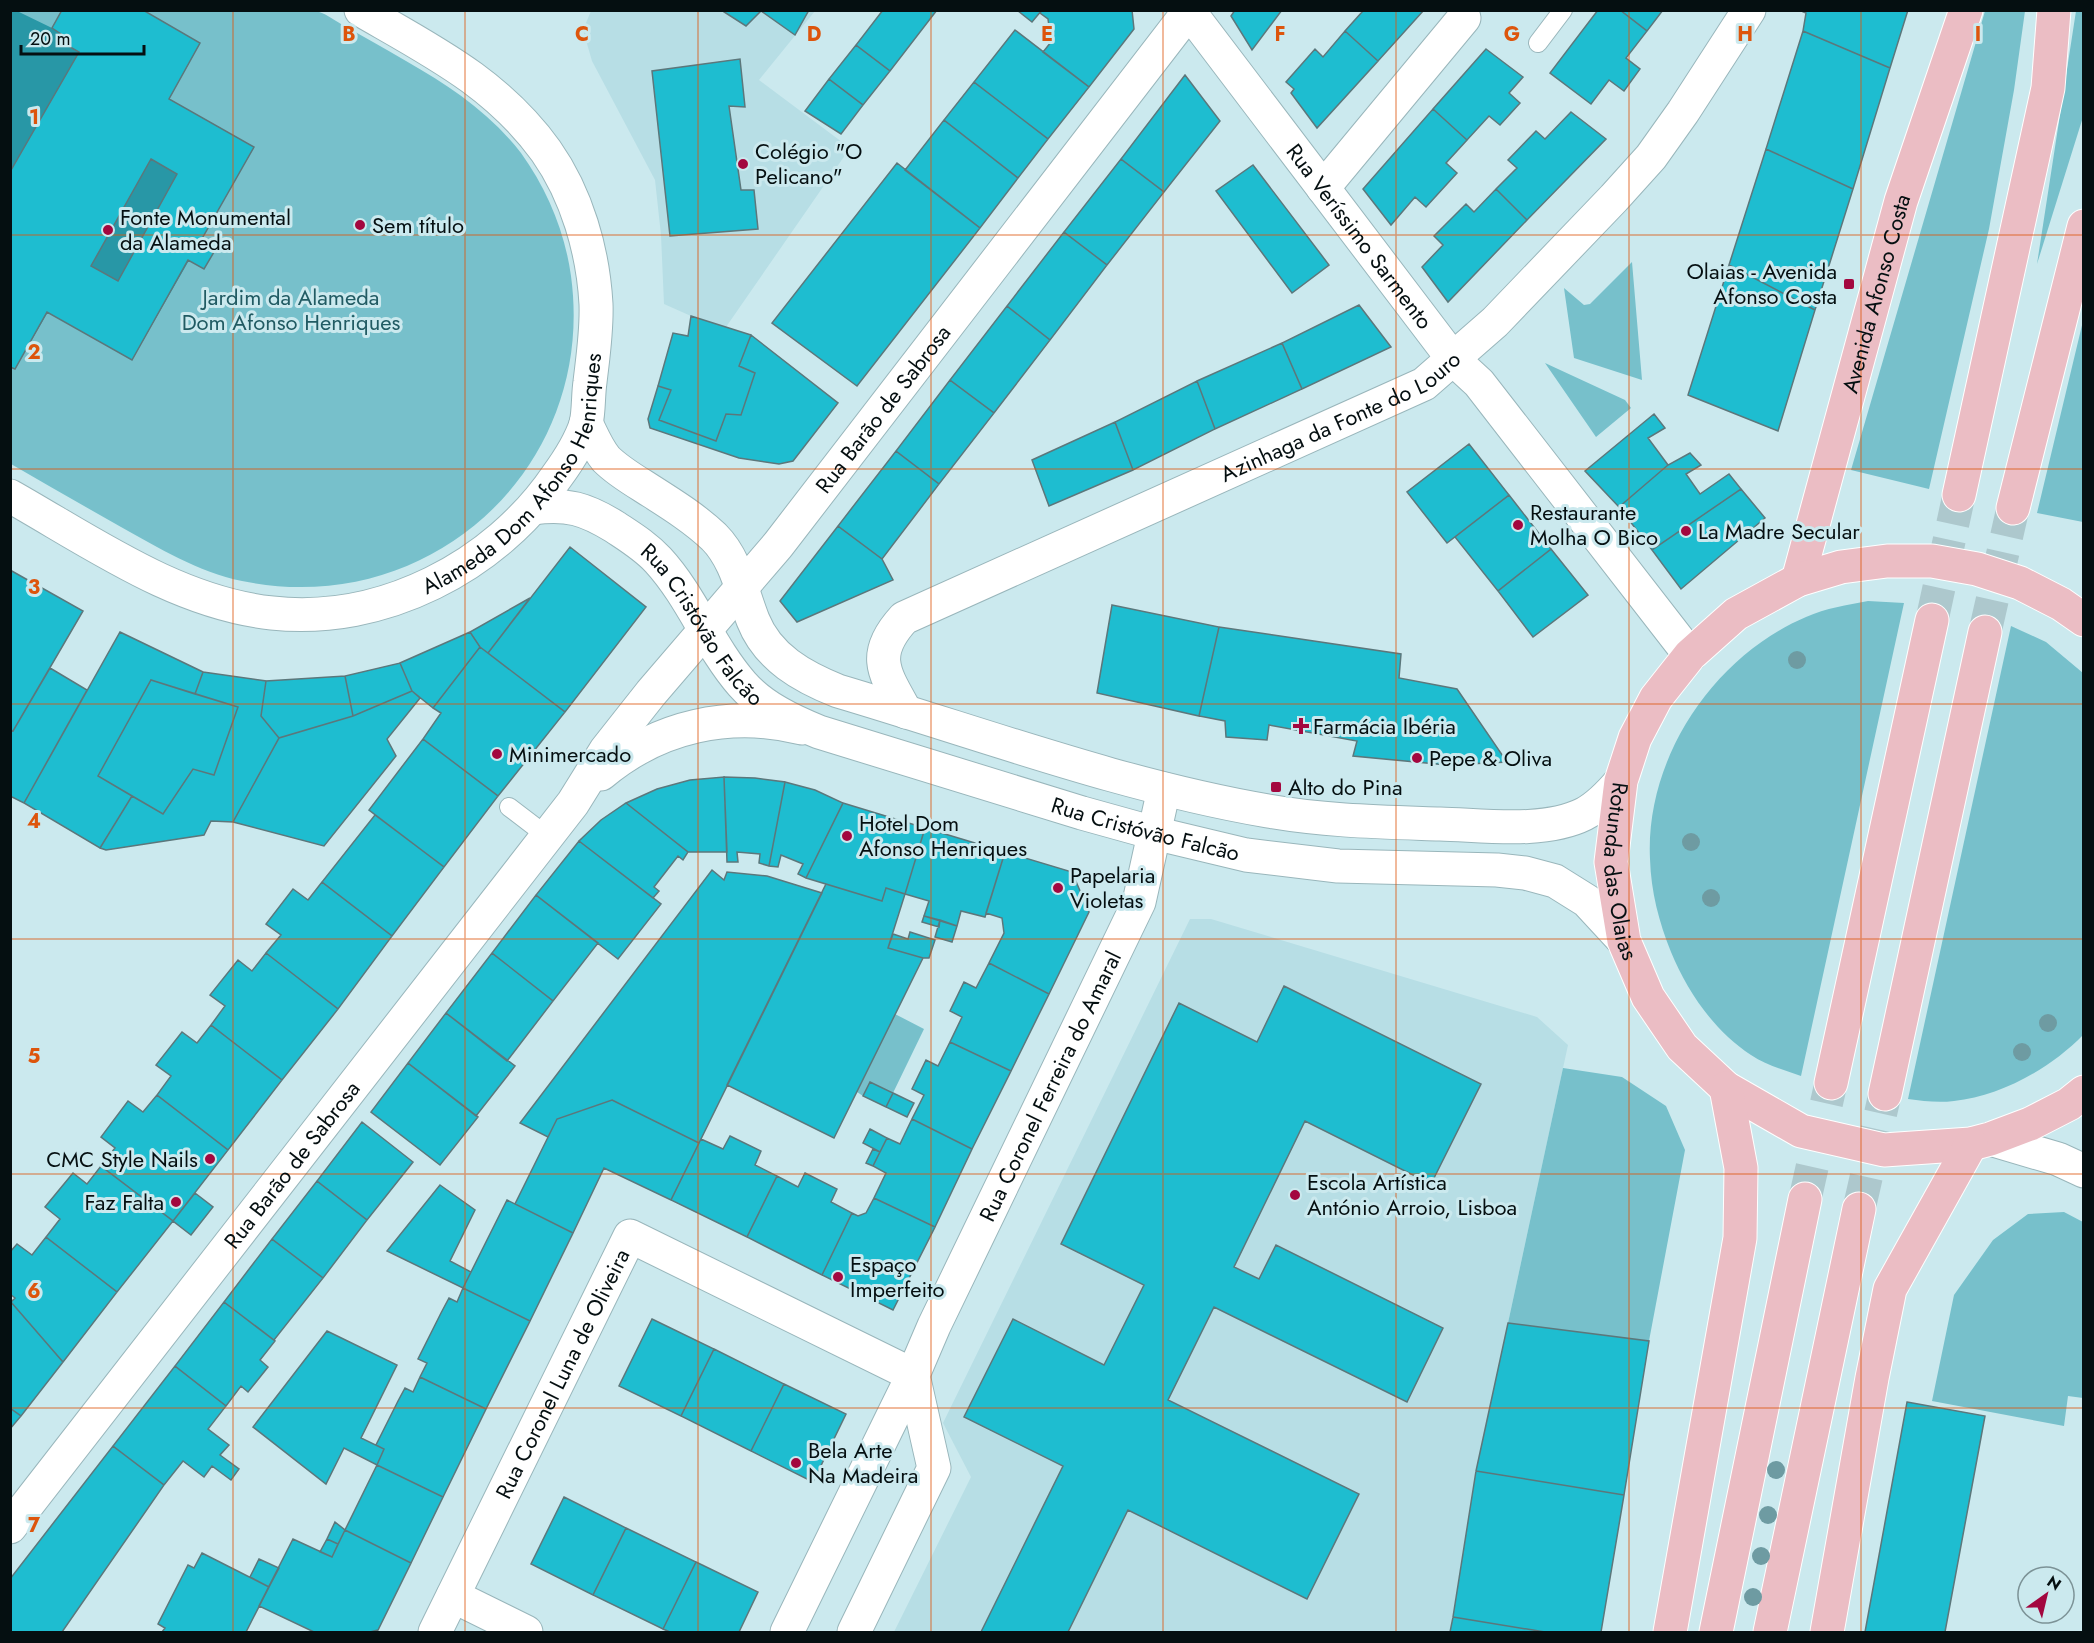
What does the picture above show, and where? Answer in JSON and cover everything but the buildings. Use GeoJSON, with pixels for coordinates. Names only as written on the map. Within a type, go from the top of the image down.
{"type":"FeatureCollection","features":[{"type":"Feature","properties":{"kind":"main road","name":"Avenida Afonso Costa"},"geometry":{"type":"LineString","coordinates":[[1798,580],[1901,201],[1966,10]]}},
{"type":"Feature","properties":{"kind":"main road"},"geometry":{"type":"LineString","coordinates":[[1959,495],[2048,88],[2054,10]]}},
{"type":"Feature","properties":{"kind":"main road"},"geometry":{"type":"LineString","coordinates":[[2013,508],[2084,226]]}},
{"type":"Feature","properties":{"kind":"main road","name":"Rotunda das Olaias"},"geometry":{"type":"LineString","coordinates":[[2084,620],[2061,604],[2020,583],[1977,568],[1932,561],[1887,561],[1852,566],[1798,580],[1736,614],[1690,655],[1656,698],[1635,738],[1621,781],[1611,862],[1624,941],[1648,997],[1682,1047],[1726,1088],[1801,1131],[1884,1150],[1980,1142],[2031,1124],[2069,1104],[2084,1092]]}},
{"type":"Feature","properties":{"kind":"main road"},"geometry":{"type":"LineString","coordinates":[[1831,1083],[1932,620]]}},
{"type":"Feature","properties":{"kind":"main road"},"geometry":{"type":"LineString","coordinates":[[1885,1094],[1985,632]]}},
{"type":"Feature","properties":{"kind":"main road"},"geometry":{"type":"LineString","coordinates":[[1670,1632],[1740,1238],[1741,1168],[1726,1088]]}},
{"type":"Feature","properties":{"kind":"main road"},"geometry":{"type":"LineString","coordinates":[[1827,1632],[1890,1289],[1980,1142]]}},
{"type":"Feature","properties":{"kind":"main road"},"geometry":{"type":"LineString","coordinates":[[1716,1632],[1805,1198]]}},
{"type":"Feature","properties":{"kind":"main road"},"geometry":{"type":"LineString","coordinates":[[1770,1632],[1859,1209]]}},
{"type":"Feature","properties":{"kind":"street","name":"Alameda Dom Afonso Henriques"},"geometry":{"type":"LineString","coordinates":[[10,496],[152,576],[190,594],[232,607],[274,614],[317,615],[360,609],[401,598],[440,580],[477,558],[533,508],[567,462],[586,423],[596,305],[592,265],[582,226],[567,189],[548,153],[494,93],[444,58],[361,10]]}},
{"type":"Feature","properties":{"kind":"street","name":"Azinhaga da Fonte do Louro"},"geometry":{"type":"LineString","coordinates":[[906,712],[888,681],[884,664],[885,648],[890,633],[904,618],[1424,384],[1495,322],[1651,157],[1749,10]]}},
{"type":"Feature","properties":{"kind":"street","name":"Rua Veríssimo Sarmento"},"geometry":{"type":"LineString","coordinates":[[1189,11],[1453,359],[1479,383],[1690,655]]}},
{"type":"Feature","properties":{"kind":"street","name":"Rua Barão de Sabrosa"},"geometry":{"type":"LineString","coordinates":[[573,804],[606,750],[651,693],[793,526],[1189,11]]}},
{"type":"Feature","properties":{"kind":"street"},"geometry":{"type":"LineString","coordinates":[[1323,188],[1464,18]]}},
{"type":"Feature","properties":{"kind":"street","name":"Rua Cristóvão Falcão"},"geometry":{"type":"LineString","coordinates":[[586,423],[594,442],[606,458],[621,471],[691,516],[716,539],[742,586],[753,622],[767,645],[784,662],[810,680],[838,692],[1164,789],[1250,808],[1323,818],[1379,822],[1528,826],[1564,822],[1585,814],[1605,799],[1621,781]]}},
{"type":"Feature","properties":{"kind":"street","name":"Rua Cristóvão Falcão"},"geometry":{"type":"LineString","coordinates":[[533,508],[565,505],[581,509],[600,518],[644,546],[659,561],[680,589],[704,630],[744,686],[779,713],[819,732],[1082,813],[1246,855],[1353,867],[1497,870],[1525,873],[1555,881],[1587,900],[1624,941]]}},
{"type":"Feature","properties":{"kind":"street","name":"Rua Barão de Sabrosa"},"geometry":{"type":"LineString","coordinates":[[10,1527],[547,836],[593,781],[617,761],[634,751],[670,733],[700,724],[729,720],[759,720],[819,732]]}},
{"type":"Feature","properties":{"kind":"street","name":"Rua Coronel Ferreira do Amaral"},"geometry":{"type":"LineString","coordinates":[[787,1632],[913,1375],[934,1326],[1139,902],[1164,789]]}},
{"type":"Feature","properties":{"kind":"street"},"geometry":{"type":"LineString","coordinates":[[1980,1142],[2058,1159],[2084,1172]]}},
{"type":"Feature","properties":{"kind":"street","name":"Rua Coronel Luna de Oliveira"},"geometry":{"type":"LineString","coordinates":[[435,1632],[630,1236],[913,1375]]}},
{"type":"Feature","properties":{"kind":"street"},"geometry":{"type":"LineString","coordinates":[[854,1632],[934,1468],[913,1375]]}},
{"type":"Feature","properties":{"kind":"street"},"geometry":{"type":"LineString","coordinates":[[453,1596],[526,1632]]}},
{"type":"Feature","properties":{"kind":"lane"},"geometry":{"type":"LineString","coordinates":[[1538,43],[1563,10]]}},
{"type":"Feature","properties":{"kind":"lane"},"geometry":{"type":"LineString","coordinates":[[509,807],[547,836]]}},
{"type":"Feature","properties":{"kind":"shaded area","name":"Fonte Monumental da Alameda"},"geometry":{"type":"Polygon","coordinates":[[[11,11],[17,11],[52,28],[62,11],[143,11],[200,43],[169,99],[254,147],[132,360],[48,312],[15,369],[11,367],[11,11]]]}},
{"type":"Feature","properties":{"kind":"shaded area","name":"Colégio \"O Pelicano\""},"geometry":{"type":"Polygon","coordinates":[[[591,11],[815,11],[759,80],[850,148],[726,327],[691,316],[664,304],[661,235],[655,180],[592,61],[583,30],[591,11]]]}},
{"type":"Feature","properties":{"kind":"shaded area","name":"Escola Artística António Arroio, Lisboa"},"geometry":{"type":"Polygon","coordinates":[[[1190,919],[1211,919],[1537,1017],[1568,1045],[1476,1471],[1450,1632],[894,1632],[971,1477],[943,1423],[1190,919]]]}},
{"type":"Feature","properties":{"kind":"green space","name":"Jardim da Alameda Dom Afonso Henriques"},"geometry":{"type":"Polygon","coordinates":[[[312,10],[329,16],[438,80],[496,125],[521,153],[539,181],[559,227],[571,276],[572,346],[557,410],[528,467],[487,515],[436,552],[376,577],[311,587],[242,581],[210,572],[179,558],[11,464],[11,11],[312,10]]]}},
{"type":"Feature","properties":{"kind":"green space"},"geometry":{"type":"Polygon","coordinates":[[[1985,11],[2025,11],[2014,90],[1989,229],[1929,489],[1851,470],[1985,11]]]}},
{"type":"Feature","properties":{"kind":"green space"},"geometry":{"type":"Polygon","coordinates":[[[2076,11],[2083,11],[2083,117],[2037,264],[2076,11]]]}},
{"type":"Feature","properties":{"kind":"green space"},"geometry":{"type":"Polygon","coordinates":[[[1632,262],[1642,380],[1574,358],[1564,288],[1584,305],[1590,304],[1632,262]]]}},
{"type":"Feature","properties":{"kind":"green space"},"geometry":{"type":"Polygon","coordinates":[[[2083,321],[2083,522],[2037,513],[2083,321]]]}},
{"type":"Feature","properties":{"kind":"green space"},"geometry":{"type":"Polygon","coordinates":[[[1545,363],[1625,400],[1631,408],[1596,437],[1545,363]]]}},
{"type":"Feature","properties":{"kind":"green space"},"geometry":{"type":"Polygon","coordinates":[[[1868,601],[1904,603],[1801,1076],[1763,1062],[1738,1045],[1703,1009],[1685,981],[1667,941],[1654,895],[1650,859],[1651,821],[1659,784],[1673,748],[1692,715],[1715,684],[1742,657],[1773,634],[1814,614],[1868,601]]]}},
{"type":"Feature","properties":{"kind":"green space"},"geometry":{"type":"Polygon","coordinates":[[[2011,626],[2046,642],[2083,673],[2083,1035],[2056,1059],[2007,1087],[1972,1098],[1948,1102],[1908,1099],[2011,626]]]}},
{"type":"Feature","properties":{"kind":"green space"},"geometry":{"type":"Polygon","coordinates":[[[895,1014],[924,1029],[893,1093],[863,1096],[857,1092],[895,1014]]]}},
{"type":"Feature","properties":{"kind":"green space"},"geometry":{"type":"Polygon","coordinates":[[[1563,1068],[1622,1077],[1666,1106],[1685,1150],[1649,1341],[1508,1323],[1563,1068]]]}},
{"type":"Feature","properties":{"kind":"green space"},"geometry":{"type":"Polygon","coordinates":[[[2064,1212],[2083,1222],[2083,1398],[2068,1396],[2064,1426],[1932,1401],[1954,1295],[1993,1240],[2028,1214],[2064,1212]]]}},
{"type":"Feature","properties":{"kind":"tunnel"},"geometry":{"type":"LineString","coordinates":[[1932,620],[1959,495]]}},
{"type":"Feature","properties":{"kind":"tunnel"},"geometry":{"type":"LineString","coordinates":[[1985,632],[2013,508]]}},
{"type":"Feature","properties":{"kind":"tunnel"},"geometry":{"type":"LineString","coordinates":[[1805,1199],[1831,1083]]}},
{"type":"Feature","properties":{"kind":"tunnel"},"geometry":{"type":"LineString","coordinates":[[1859,1209],[1885,1094]]}},
{"type":"Feature","properties":{"kind":"place","name":"Colégio \"O Pelicano\""},"geometry":{"type":"Point","coordinates":[743,164]}},
{"type":"Feature","properties":{"kind":"place","name":"Sem título"},"geometry":{"type":"Point","coordinates":[360,225]}},
{"type":"Feature","properties":{"kind":"place","name":"Fonte Monumental da Alameda"},"geometry":{"type":"Point","coordinates":[108,230]}},
{"type":"Feature","properties":{"kind":"place","name":"Olaias - Avenida Afonso Costa"},"geometry":{"type":"Point","coordinates":[1849,284]}},
{"type":"Feature","properties":{"kind":"place","name":"Restaurante Molha O Bico"},"geometry":{"type":"Point","coordinates":[1518,525]}},
{"type":"Feature","properties":{"kind":"place","name":"La Madre Secular"},"geometry":{"type":"Point","coordinates":[1686,531]}},
{"type":"Feature","properties":{"kind":"place","name":"Farmácia Ibéria"},"geometry":{"type":"Point","coordinates":[1301,726]}},
{"type":"Feature","properties":{"kind":"place","name":"Minimercado"},"geometry":{"type":"Point","coordinates":[497,754]}},
{"type":"Feature","properties":{"kind":"place","name":"Pepe & Oliva"},"geometry":{"type":"Point","coordinates":[1417,758]}},
{"type":"Feature","properties":{"kind":"place","name":"Alto do Pina"},"geometry":{"type":"Point","coordinates":[1276,787]}},
{"type":"Feature","properties":{"kind":"place","name":"Hotel Dom Afonso Henriques"},"geometry":{"type":"Point","coordinates":[847,836]}},
{"type":"Feature","properties":{"kind":"place","name":"Papelaria Violetas"},"geometry":{"type":"Point","coordinates":[1058,888]}},
{"type":"Feature","properties":{"kind":"place","name":"CMC Style Nails"},"geometry":{"type":"Point","coordinates":[210,1159]}},
{"type":"Feature","properties":{"kind":"place","name":"Escola Artística António Arroio, Lisboa"},"geometry":{"type":"Point","coordinates":[1295,1195]}},
{"type":"Feature","properties":{"kind":"place","name":"Faz Falta"},"geometry":{"type":"Point","coordinates":[176,1202]}},
{"type":"Feature","properties":{"kind":"place","name":"Espaço Imperfeito"},"geometry":{"type":"Point","coordinates":[838,1277]}},
{"type":"Feature","properties":{"kind":"place","name":"Bela Arte Na Madeira"},"geometry":{"type":"Point","coordinates":[796,1463]}}]}
